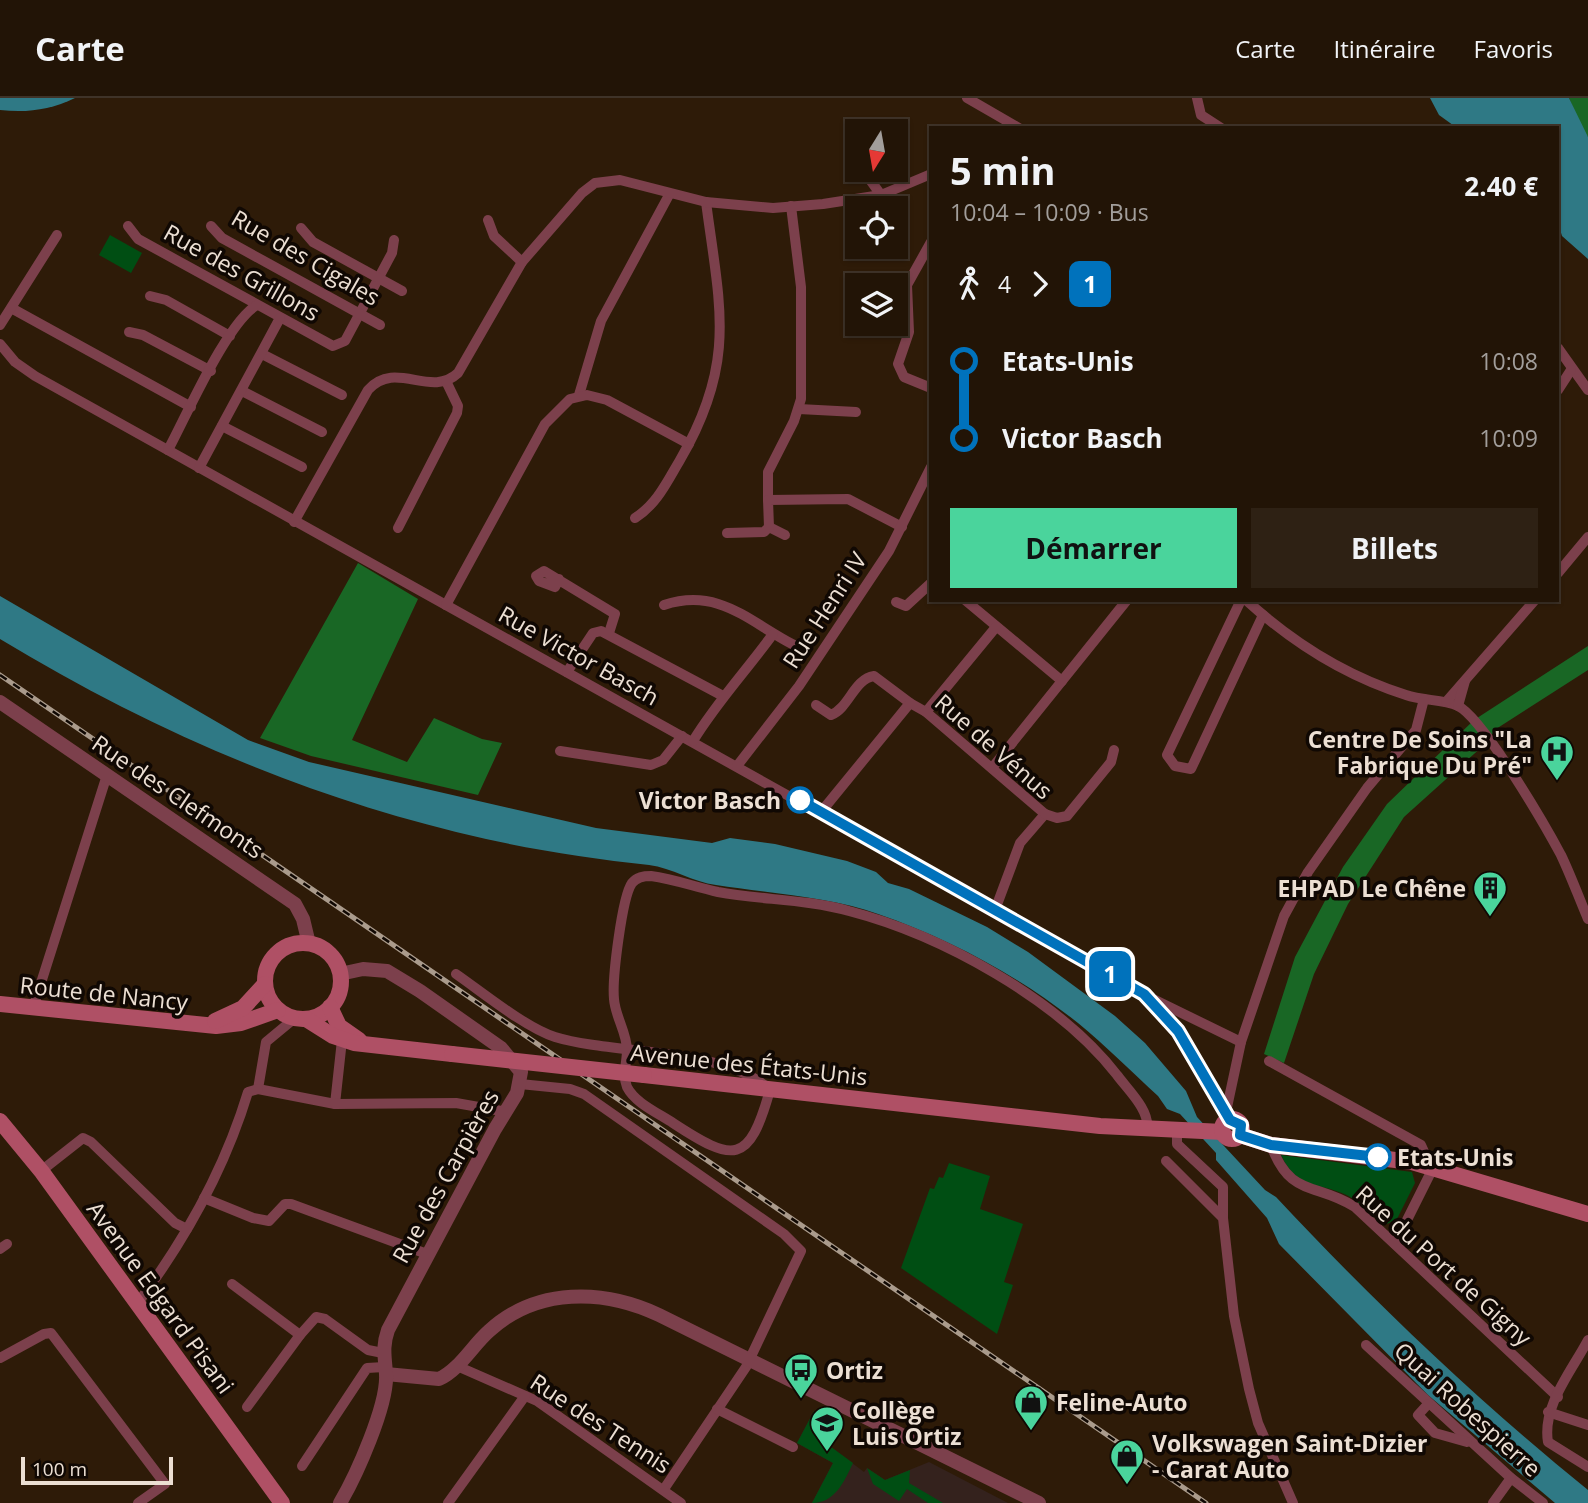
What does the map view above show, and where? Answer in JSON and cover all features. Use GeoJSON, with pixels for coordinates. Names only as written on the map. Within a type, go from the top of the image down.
{"type":"FeatureCollection","features":[{"type":"Feature","properties":{"kind":"main road"},"geometry":{"type":"LineString","coordinates":[[309,944],[326,951],[340,974],[339,992],[330,1007],[301,1018],[278,1010],[270,999],[265,984],[269,965],[274,957],[290,946],[309,944]]}},
{"type":"Feature","properties":{"kind":"main road","name":"Route de Nancy"},"geometry":{"type":"LineString","coordinates":[[203,1026],[243,1008],[265,984]]}},
{"type":"Feature","properties":{"kind":"main road","name":"Route de Nancy"},"geometry":{"type":"LineString","coordinates":[[0,1004],[203,1026],[230,1026],[278,1010]]}},
{"type":"Feature","properties":{"kind":"main road"},"geometry":{"type":"LineString","coordinates":[[330,1007],[340,1026],[367,1045]]}},
{"type":"Feature","properties":{"kind":"main road","name":"Avenue des États-Unis"},"geometry":{"type":"LineString","coordinates":[[301,1018],[342,1040],[367,1045],[1126,1128],[1177,1130],[1224,1124]]}},
{"type":"Feature","properties":{"kind":"main road","name":"Avenue Edgard Pisani"},"geometry":{"type":"LineString","coordinates":[[0,1121],[41,1171],[282,1503]]}},
{"type":"Feature","properties":{"kind":"main road"},"geometry":{"type":"LineString","coordinates":[[1224,1124],[1239,1123],[1240,1135],[1271,1145],[1389,1158],[1432,1167],[1588,1214]]}},
{"type":"Feature","properties":{"kind":"street"},"geometry":{"type":"LineString","coordinates":[[967,98],[1016,126]]}},
{"type":"Feature","properties":{"kind":"street"},"geometry":{"type":"LineString","coordinates":[[1197,98],[1200,116],[1218,126]]}},
{"type":"Feature","properties":{"kind":"street"},"geometry":{"type":"LineString","coordinates":[[294,523],[373,384],[393,376],[431,384],[446,381],[464,366],[522,262],[582,193],[594,183],[620,180],[669,195],[753,207],[791,206],[881,195],[929,175]]}},
{"type":"Feature","properties":{"kind":"street"},"geometry":{"type":"LineString","coordinates":[[872,182],[881,195]]}},
{"type":"Feature","properties":{"kind":"street"},"geometry":{"type":"LineString","coordinates":[[446,605],[545,424],[557,409],[579,395],[601,321],[669,195]]}},
{"type":"Feature","properties":{"kind":"street"},"geometry":{"type":"LineString","coordinates":[[635,518],[652,507],[689,444],[708,404],[720,354],[719,298],[706,202]]}},
{"type":"Feature","properties":{"kind":"street"},"geometry":{"type":"LineString","coordinates":[[727,533],[764,532],[769,527],[768,472],[799,409],[803,313],[791,206]]}},
{"type":"Feature","properties":{"kind":"street"},"geometry":{"type":"LineString","coordinates":[[488,220],[494,236],[522,262]]}},
{"type":"Feature","properties":{"kind":"street","name":"Rue des Grillons"},"geometry":{"type":"LineString","coordinates":[[128,226],[138,239],[333,346],[340,345],[359,314]]}},
{"type":"Feature","properties":{"kind":"street","name":"Rue des Cigales"},"geometry":{"type":"LineString","coordinates":[[211,226],[222,238],[380,325]]}},
{"type":"Feature","properties":{"kind":"street"},"geometry":{"type":"LineString","coordinates":[[301,228],[313,242],[402,290]]}},
{"type":"Feature","properties":{"kind":"street"},"geometry":{"type":"LineString","coordinates":[[0,326],[13,309],[49,243],[57,235]]}},
{"type":"Feature","properties":{"kind":"street"},"geometry":{"type":"LineString","coordinates":[[359,314],[392,253],[394,240]]}},
{"type":"Feature","properties":{"kind":"street"},"geometry":{"type":"LineString","coordinates":[[929,246],[907,285],[909,332],[898,364],[904,377],[929,387]]}},
{"type":"Feature","properties":{"kind":"street"},"geometry":{"type":"LineString","coordinates":[[150,296],[166,300],[230,336]]}},
{"type":"Feature","properties":{"kind":"street"},"geometry":{"type":"LineString","coordinates":[[168,450],[230,336],[248,311],[257,305]]}},
{"type":"Feature","properties":{"kind":"street"},"geometry":{"type":"LineString","coordinates":[[13,309],[191,407]]}},
{"type":"Feature","properties":{"kind":"street"},"geometry":{"type":"LineString","coordinates":[[199,468],[280,318]]}},
{"type":"Feature","properties":{"kind":"street"},"geometry":{"type":"LineString","coordinates":[[129,332],[143,335],[211,371]]}},
{"type":"Feature","properties":{"kind":"street","name":"Rue Victor Basch"},"geometry":{"type":"LineString","coordinates":[[0,344],[15,362],[35,376],[294,523],[821,812],[1144,994],[1241,1042]]}},
{"type":"Feature","properties":{"kind":"street"},"geometry":{"type":"LineString","coordinates":[[1559,350],[1571,370],[1588,390]]}},
{"type":"Feature","properties":{"kind":"street"},"geometry":{"type":"LineString","coordinates":[[262,354],[342,395]]}},
{"type":"Feature","properties":{"kind":"street"},"geometry":{"type":"LineString","coordinates":[[1559,388],[1571,370]]}},
{"type":"Feature","properties":{"kind":"street"},"geometry":{"type":"LineString","coordinates":[[398,528],[457,413],[456,401],[446,381]]}},
{"type":"Feature","properties":{"kind":"street"},"geometry":{"type":"LineString","coordinates":[[242,391],[322,432]]}},
{"type":"Feature","properties":{"kind":"street"},"geometry":{"type":"LineString","coordinates":[[579,395],[607,400],[689,444]]}},
{"type":"Feature","properties":{"kind":"street"},"geometry":{"type":"LineString","coordinates":[[799,409],[856,412]]}},
{"type":"Feature","properties":{"kind":"street"},"geometry":{"type":"LineString","coordinates":[[222,426],[302,467]]}},
{"type":"Feature","properties":{"kind":"street","name":"Rue Henri IV"},"geometry":{"type":"LineString","coordinates":[[737,766],[799,686],[902,527],[929,473]]}},
{"type":"Feature","properties":{"kind":"street"},"geometry":{"type":"LineString","coordinates":[[768,500],[848,499],[902,527]]}},
{"type":"Feature","properties":{"kind":"street"},"geometry":{"type":"LineString","coordinates":[[769,527],[785,535]]}},
{"type":"Feature","properties":{"kind":"street"},"geometry":{"type":"LineString","coordinates":[[1559,572],[1588,537]]}},
{"type":"Feature","properties":{"kind":"street"},"geometry":{"type":"LineString","coordinates":[[559,579],[615,614],[609,633]]}},
{"type":"Feature","properties":{"kind":"street"},"geometry":{"type":"LineString","coordinates":[[896,602],[906,606],[911,604],[929,585]]}},
{"type":"Feature","properties":{"kind":"street"},"geometry":{"type":"LineString","coordinates":[[664,606],[682,599],[722,603],[794,645]]}},
{"type":"Feature","properties":{"kind":"street"},"geometry":{"type":"LineString","coordinates":[[967,602],[1062,681]]}},
{"type":"Feature","properties":{"kind":"street"},"geometry":{"type":"LineString","coordinates":[[992,768],[1125,602]]}},
{"type":"Feature","properties":{"kind":"street"},"geometry":{"type":"LineString","coordinates":[[1245,602],[1167,755],[1168,760],[1175,766],[1191,769],[1263,615]]}},
{"type":"Feature","properties":{"kind":"street"},"geometry":{"type":"LineString","coordinates":[[1247,602],[1333,665],[1362,679],[1424,699],[1458,706],[1472,718],[1497,751],[1560,855],[1588,919]]}},
{"type":"Feature","properties":{"kind":"street"},"geometry":{"type":"LineString","coordinates":[[1446,702],[1457,686],[1465,681],[1533,602]]}},
{"type":"Feature","properties":{"kind":"street"},"geometry":{"type":"LineString","coordinates":[[926,712],[996,627]]}},
{"type":"Feature","properties":{"kind":"street"},"geometry":{"type":"LineString","coordinates":[[567,672],[593,633],[601,631],[723,696]]}},
{"type":"Feature","properties":{"kind":"street"},"geometry":{"type":"LineString","coordinates":[[560,751],[651,765],[663,760],[687,738],[742,677],[773,634]]}},
{"type":"Feature","properties":{"kind":"street"},"geometry":{"type":"LineString","coordinates":[[816,705],[831,715],[836,713],[852,692],[868,677],[874,676],[911,703]]}},
{"type":"Feature","properties":{"kind":"street"},"geometry":{"type":"LineString","coordinates":[[1458,706],[1465,681]]}},
{"type":"Feature","properties":{"kind":"street"},"geometry":{"type":"LineString","coordinates":[[1224,1124],[1241,1042],[1290,905],[1308,872],[1367,788],[1416,730],[1424,699]]}},
{"type":"Feature","properties":{"kind":"street","name":"Rue des Clefmonts"},"geometry":{"type":"LineString","coordinates":[[0,702],[295,904],[303,919],[309,944]]}},
{"type":"Feature","properties":{"kind":"street","name":"Rue de Vénus"},"geometry":{"type":"LineString","coordinates":[[821,812],[911,703],[926,712],[1045,814],[1020,843],[995,910]]}},
{"type":"Feature","properties":{"kind":"street"},"geometry":{"type":"LineString","coordinates":[[1045,814],[1057,818],[1067,816],[1111,762],[1114,750]]}},
{"type":"Feature","properties":{"kind":"street"},"geometry":{"type":"LineString","coordinates":[[33,1008],[107,775]]}},
{"type":"Feature","properties":{"kind":"street"},"geometry":{"type":"LineString","coordinates":[[456,974],[547,1034],[627,1049],[696,1061],[757,1078],[770,1090],[753,1139],[733,1150],[722,1151],[710,1147],[634,1096],[625,1080],[627,1049],[614,1000],[614,980],[629,886],[642,876],[663,877],[719,892],[846,910],[906,930],[948,950],[1022,992],[1100,1053],[1146,1114],[1147,1129]]}},
{"type":"Feature","properties":{"kind":"street","name":"Rue des Carpières"},"geometry":{"type":"LineString","coordinates":[[340,974],[363,969],[387,971],[421,991],[501,1048],[518,1066],[520,1084],[390,1325],[367,1450],[340,1503]]}},
{"type":"Feature","properties":{"kind":"street","name":"Rue Victor Basch"},"geometry":{"type":"LineString","coordinates":[[1144,994],[1178,1031],[1224,1124]]}},
{"type":"Feature","properties":{"kind":"street"},"geometry":{"type":"LineString","coordinates":[[258,1089],[266,1042],[301,1018]]}},
{"type":"Feature","properties":{"kind":"street"},"geometry":{"type":"LineString","coordinates":[[335,1104],[342,1040]]}},
{"type":"Feature","properties":{"kind":"street"},"geometry":{"type":"LineString","coordinates":[[1269,1060],[1421,1145],[1432,1167],[1395,1244]]}},
{"type":"Feature","properties":{"kind":"street"},"geometry":{"type":"LineString","coordinates":[[520,1084],[570,1089],[584,1094],[774,1227],[801,1251],[749,1361],[718,1409],[671,1498]]}},
{"type":"Feature","properties":{"kind":"street"},"geometry":{"type":"LineString","coordinates":[[137,1304],[187,1229],[204,1198],[231,1142],[248,1092],[258,1089],[335,1104],[456,1103],[507,1112]]}},
{"type":"Feature","properties":{"kind":"street"},"geometry":{"type":"LineString","coordinates":[[1177,1130],[1177,1144],[1219,1180],[1223,1187],[1223,1218],[1227,1233],[1234,1315],[1249,1389],[1258,1423],[1293,1503]]}},
{"type":"Feature","properties":{"kind":"street"},"geometry":{"type":"LineString","coordinates":[[41,1171],[83,1138],[91,1142],[175,1223],[187,1229]]}},
{"type":"Feature","properties":{"kind":"street","name":"Rue du Port de Gigny"},"geometry":{"type":"LineString","coordinates":[[1271,1145],[1282,1172],[1290,1178],[1342,1199],[1395,1244],[1558,1397]]}},
{"type":"Feature","properties":{"kind":"street"},"geometry":{"type":"LineString","coordinates":[[1166,1161],[1223,1218]]}},
{"type":"Feature","properties":{"kind":"street"},"geometry":{"type":"LineString","coordinates":[[204,1198],[253,1218],[269,1221],[285,1204],[291,1204],[427,1254]]}},
{"type":"Feature","properties":{"kind":"street"},"geometry":{"type":"LineString","coordinates":[[232,1284],[300,1335]]}},
{"type":"Feature","properties":{"kind":"street"},"geometry":{"type":"LineString","coordinates":[[247,1407],[316,1317],[325,1319],[384,1365],[432,1380],[447,1375],[489,1331],[510,1315],[546,1300],[583,1295],[638,1304],[1023,1498],[1039,1503]]}},
{"type":"Feature","properties":{"kind":"street"},"geometry":{"type":"LineString","coordinates":[[0,1358],[44,1334],[51,1333],[164,1484],[138,1503]]}},
{"type":"Feature","properties":{"kind":"street"},"geometry":{"type":"LineString","coordinates":[[1588,1340],[1548,1412],[1546,1427],[1548,1442],[1588,1467]]}},
{"type":"Feature","properties":{"kind":"street","name":"Quai Robespierre"},"geometry":{"type":"LineString","coordinates":[[1366,1345],[1428,1404],[1543,1503]]}},
{"type":"Feature","properties":{"kind":"street"},"geometry":{"type":"LineString","coordinates":[[302,1466],[367,1368],[384,1365]]}},
{"type":"Feature","properties":{"kind":"street","name":"Rue des Tennis"},"geometry":{"type":"LineString","coordinates":[[457,1366],[537,1401],[671,1498]]}},
{"type":"Feature","properties":{"kind":"street"},"geometry":{"type":"LineString","coordinates":[[448,1503],[524,1396]]}},
{"type":"Feature","properties":{"kind":"street"},"geometry":{"type":"LineString","coordinates":[[1428,1404],[1418,1415],[1428,1427],[1472,1443]]}},
{"type":"Feature","properties":{"kind":"street"},"geometry":{"type":"LineString","coordinates":[[718,1409],[793,1447]]}},
{"type":"Feature","properties":{"kind":"street"},"geometry":{"type":"LineString","coordinates":[[1548,1412],[1588,1425]]}},
{"type":"Feature","properties":{"kind":"street"},"geometry":{"type":"LineString","coordinates":[[1493,1503],[1511,1478]]}},
{"type":"Feature","properties":{"kind":"shaded area","name":"Collège Luis Ortiz"},"geometry":{"type":"Polygon","coordinates":[[[814,1411],[812,1433],[864,1472],[867,1468],[885,1480],[929,1462],[1008,1503],[812,1503],[833,1463],[797,1443],[814,1411]]]}},
{"type":"Feature","properties":{"kind":"green space"},"geometry":{"type":"Polygon","coordinates":[[[1569,98],[1588,98],[1588,137],[1584,133],[1569,98]]]}},
{"type":"Feature","properties":{"kind":"green space"},"geometry":{"type":"Polygon","coordinates":[[[110,235],[142,253],[131,273],[99,255],[110,235]]]}},
{"type":"Feature","properties":{"kind":"green space"},"geometry":{"type":"Polygon","coordinates":[[[358,563],[418,599],[352,740],[407,762],[434,718],[482,739],[502,743],[478,795],[311,756],[260,738],[358,563]]]}},
{"type":"Feature","properties":{"kind":"green space"},"geometry":{"type":"Polygon","coordinates":[[[1588,646],[1588,670],[1496,729],[1484,745],[1404,817],[1348,904],[1314,974],[1284,1063],[1264,1054],[1295,957],[1343,867],[1387,804],[1474,720],[1588,646]]]}},
{"type":"Feature","properties":{"kind":"green space"},"geometry":{"type":"Polygon","coordinates":[[[1281,1155],[1412,1172],[1415,1183],[1397,1219],[1387,1224],[1352,1198],[1295,1175],[1281,1155]]]}},
{"type":"Feature","properties":{"kind":"green space"},"geometry":{"type":"Polygon","coordinates":[[[949,1163],[990,1176],[980,1209],[1023,1224],[1004,1282],[1013,1285],[997,1334],[901,1268],[930,1188],[934,1189],[939,1177],[943,1178],[949,1163]]]}},
{"type":"Feature","properties":{"kind":"green space"},"geometry":{"type":"Polygon","coordinates":[[[814,1411],[812,1433],[853,1463],[833,1495],[812,1503],[833,1463],[797,1443],[814,1411]]]}},
{"type":"Feature","properties":{"kind":"green space"},"geometry":{"type":"Polygon","coordinates":[[[867,1468],[885,1480],[910,1470],[909,1483],[943,1503],[928,1503],[907,1489],[899,1501],[873,1484],[867,1468]]]}},
{"type":"Feature","properties":{"kind":"water"},"geometry":{"type":"Polygon","coordinates":[[[0,98],[75,98],[47,108],[20,111],[0,110],[0,98]]]}},
{"type":"Feature","properties":{"kind":"water"},"geometry":{"type":"Polygon","coordinates":[[[1430,98],[1569,98],[1588,137],[1588,259],[1562,236],[1559,226],[1559,126],[1454,126],[1439,115],[1430,98]]]}},
{"type":"Feature","properties":{"kind":"water"},"geometry":{"type":"Polygon","coordinates":[[[0,596],[248,740],[309,762],[596,828],[712,843],[730,838],[775,844],[847,861],[876,872],[888,883],[909,889],[987,927],[1028,952],[1115,1016],[1145,1043],[1186,1091],[1197,1117],[1265,1190],[1276,1197],[1427,1349],[1506,1421],[1588,1490],[1588,1503],[1555,1503],[1428,1395],[1279,1244],[1267,1218],[1216,1160],[1216,1153],[1180,1114],[1167,1109],[1158,1096],[1078,1023],[1008,974],[931,935],[860,908],[820,899],[707,883],[649,865],[486,839],[421,823],[296,783],[235,759],[116,704],[0,639],[0,596]]]}},
{"type":"Feature","properties":{"kind":"railway"},"geometry":{"type":"LineString","coordinates":[[0,675],[1206,1503]]}},
{"type":"Feature","properties":{"kind":"bus line","name":"1"},"geometry":{"type":"LineString","coordinates":[[800,800],[1144,994],[1178,1031],[1230,1120],[1241,1125],[1240,1135],[1271,1145],[1378,1157]]}},
{"type":"Feature","properties":{"kind":"place","name":"Centre De Soins \"La Fabrique Du Pré\""},"geometry":{"type":"Point","coordinates":[1557,782]}},
{"type":"Feature","properties":{"kind":"place","name":"Victor Basch"},"geometry":{"type":"Point","coordinates":[800,800]}},
{"type":"Feature","properties":{"kind":"place","name":"EHPAD Le Chêne"},"geometry":{"type":"Point","coordinates":[1490,918]}},
{"type":"Feature","properties":{"kind":"place","name":"Etats-Unis"},"geometry":{"type":"Point","coordinates":[1378,1157]}},
{"type":"Feature","properties":{"kind":"place","name":"Ortiz"},"geometry":{"type":"Point","coordinates":[801,1400]}},
{"type":"Feature","properties":{"kind":"place","name":"Feline-Auto"},"geometry":{"type":"Point","coordinates":[1031,1432]}},
{"type":"Feature","properties":{"kind":"place","name":"Collège Luis Ortiz"},"geometry":{"type":"Point","coordinates":[827,1453]}},
{"type":"Feature","properties":{"kind":"place","name":"Volkswagen Saint-Dizier - Carat Auto"},"geometry":{"type":"Point","coordinates":[1127,1486]}}]}
